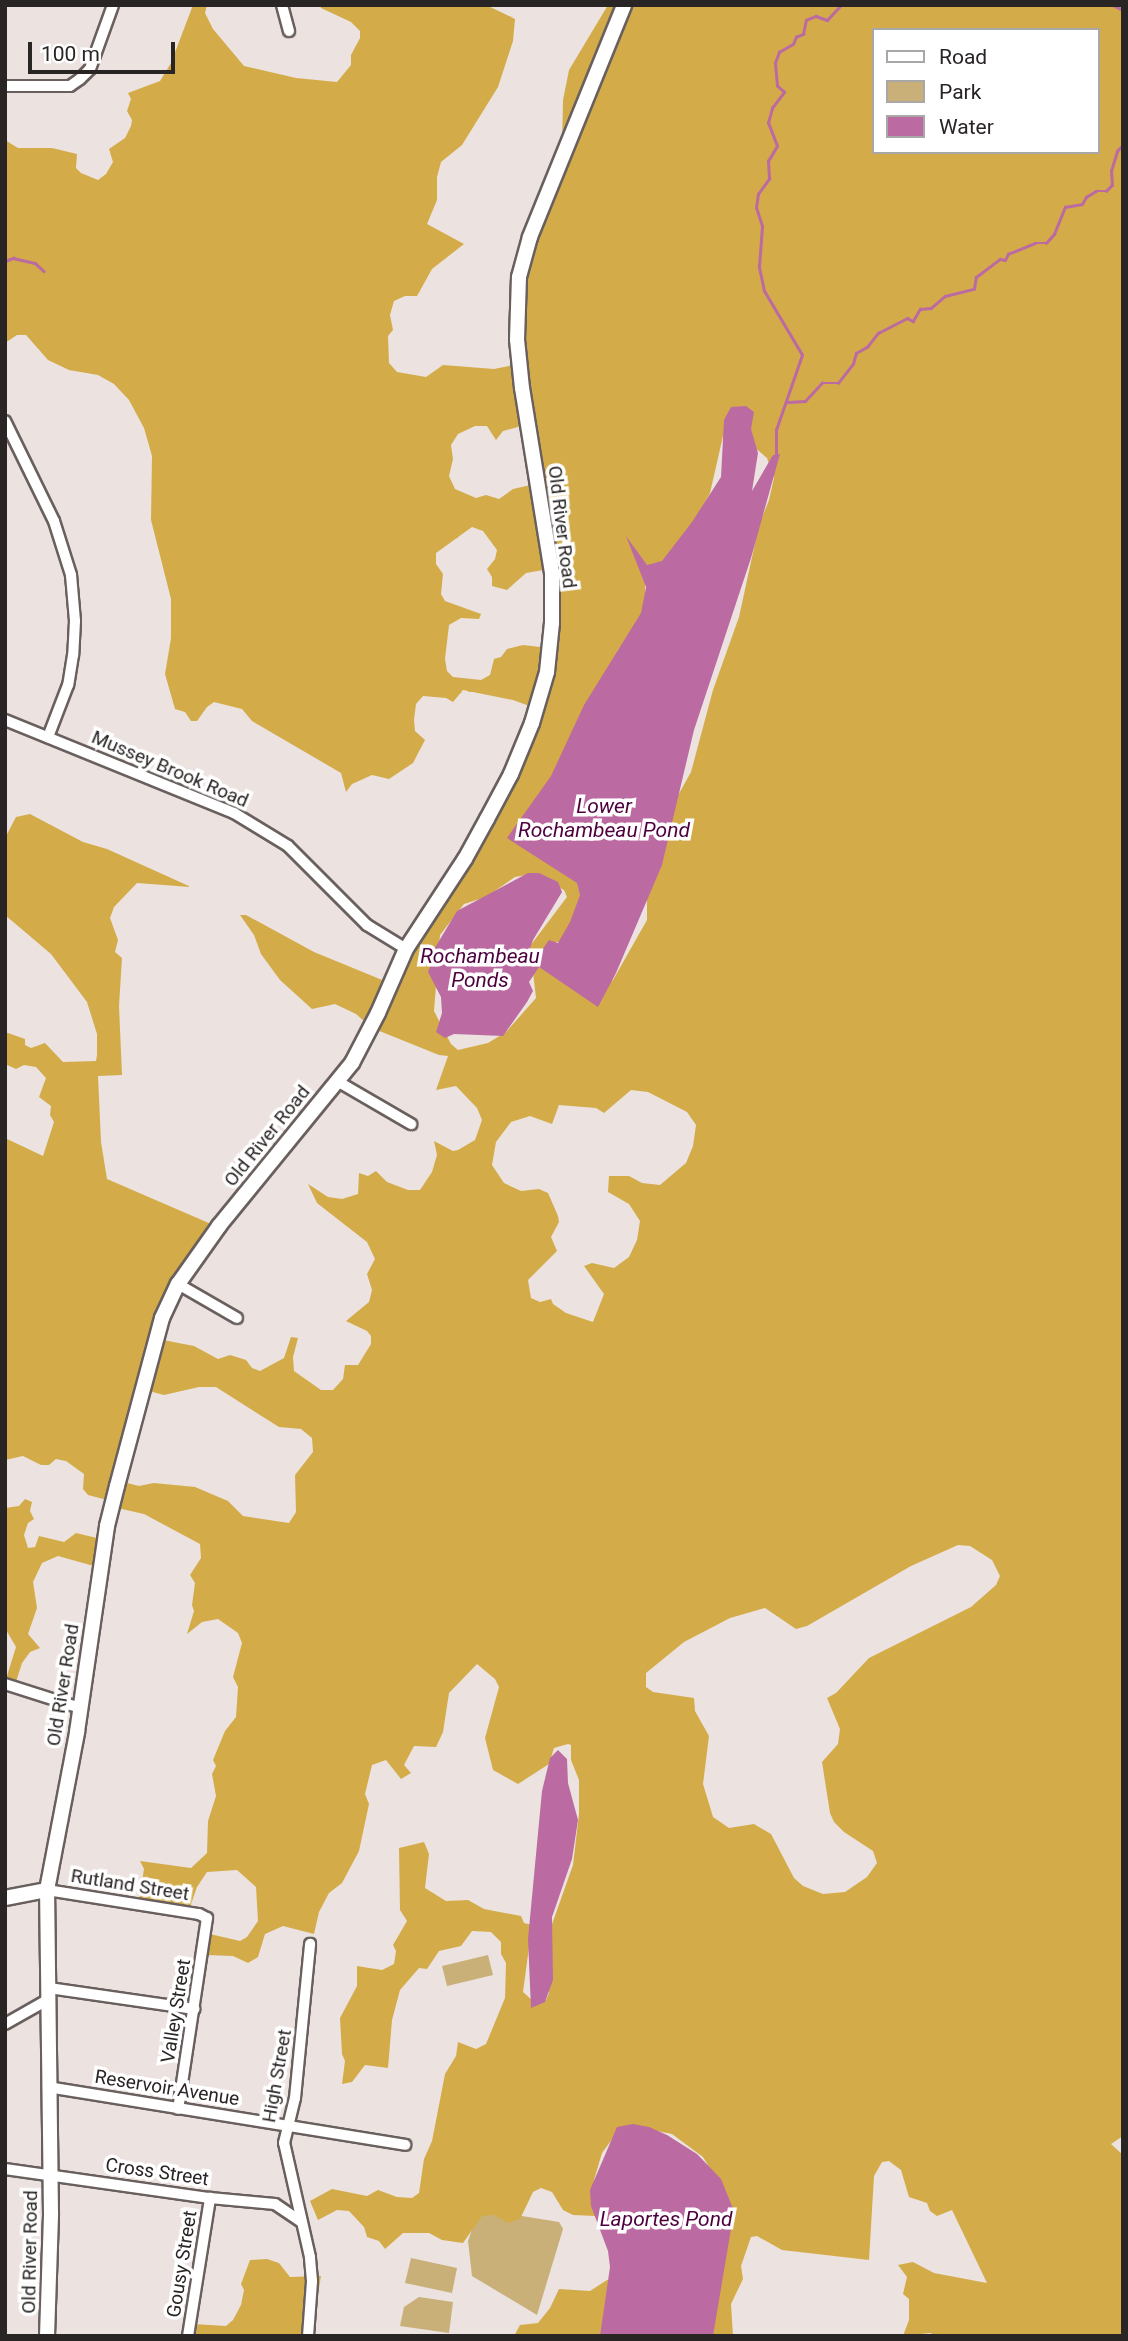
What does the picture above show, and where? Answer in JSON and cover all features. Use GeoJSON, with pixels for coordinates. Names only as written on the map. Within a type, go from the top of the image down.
{"type":"FeatureCollection","features":[{"type":"Feature","properties":{"kind":"main road","name":"Old River Road"},"geometry":{"type":"LineString","coordinates":[[47,2336],[50,2174],[47,1890],[80,1708],[107,1526],[162,1318],[178,1284],[214,1232],[363,1045],[406,949],[465,859],[511,774],[532,723],[547,672],[552,624],[552,573],[522,388],[517,340],[519,285],[530,237],[624,5]]}},
{"type":"Feature","properties":{"kind":"main road"},"geometry":{"type":"LineString","coordinates":[[5,1898],[47,1890]]}},
{"type":"Feature","properties":{"kind":"street"},"geometry":{"type":"LineString","coordinates":[[5,86],[70,86],[80,79],[90,69],[113,5]]}},
{"type":"Feature","properties":{"kind":"street"},"geometry":{"type":"LineString","coordinates":[[282,5],[289,31]]}},
{"type":"Feature","properties":{"kind":"street"},"geometry":{"type":"LineString","coordinates":[[5,421],[49,509],[71,575],[75,621],[73,655],[68,685],[48,737]]}},
{"type":"Feature","properties":{"kind":"street","name":"Mussey Brook Road"},"geometry":{"type":"LineString","coordinates":[[5,720],[234,813],[288,846],[367,925],[406,949]]}},
{"type":"Feature","properties":{"kind":"street"},"geometry":{"type":"LineString","coordinates":[[337,1081],[411,1124]]}},
{"type":"Feature","properties":{"kind":"street"},"geometry":{"type":"LineString","coordinates":[[178,1284],[237,1318]]}},
{"type":"Feature","properties":{"kind":"street"},"geometry":{"type":"LineString","coordinates":[[5,1684],[80,1708]]}},
{"type":"Feature","properties":{"kind":"street","name":"Rutland Street"},"geometry":{"type":"LineString","coordinates":[[47,1890],[199,1914],[207,1918]]}},
{"type":"Feature","properties":{"kind":"street","name":"Valley Street"},"geometry":{"type":"LineString","coordinates":[[178,2109],[207,1918]]}},
{"type":"Feature","properties":{"kind":"street","name":"High Street"},"geometry":{"type":"LineString","coordinates":[[308,2336],[312,2281],[306,2232],[300,2221],[298,2194],[286,2154],[287,2126],[295,2098],[310,1944]]}},
{"type":"Feature","properties":{"kind":"street"},"geometry":{"type":"LineString","coordinates":[[5,2024],[49,1994],[194,2009]]}},
{"type":"Feature","properties":{"kind":"street","name":"Reservoir Avenue"},"geometry":{"type":"LineString","coordinates":[[48,2087],[405,2145]]}},
{"type":"Feature","properties":{"kind":"street","name":"Cross Street"},"geometry":{"type":"LineString","coordinates":[[5,2169],[210,2198],[275,2204],[300,2221]]}},
{"type":"Feature","properties":{"kind":"street","name":"Gousy Street"},"geometry":{"type":"LineString","coordinates":[[188,2336],[210,2198]]}},
{"type":"Feature","properties":{"kind":"green space"},"geometry":{"type":"Polygon","coordinates":[[[488,1955],[493,1975],[447,1986],[442,1966],[488,1955]]]}},
{"type":"Feature","properties":{"kind":"green space"},"geometry":{"type":"Polygon","coordinates":[[[479,2209],[559,2222],[563,2229],[537,2315],[472,2276],[468,2241],[479,2209]]]}},
{"type":"Feature","properties":{"kind":"green space"},"geometry":{"type":"Polygon","coordinates":[[[411,2258],[457,2268],[452,2293],[405,2283],[411,2258]]]}},
{"type":"Feature","properties":{"kind":"green space"},"geometry":{"type":"Polygon","coordinates":[[[419,2297],[453,2302],[449,2333],[400,2326],[404,2307],[419,2297]]]}},
{"type":"Feature","properties":{"kind":"shaded area"},"geometry":{"type":"Polygon","coordinates":[[[193,5],[207,5],[205,13],[213,29],[244,66],[296,78],[337,82],[351,65],[351,55],[360,38],[360,31],[351,22],[321,8],[320,5],[486,5],[515,19],[513,41],[498,87],[462,145],[441,162],[437,177],[437,200],[427,224],[464,244],[432,269],[417,296],[405,296],[394,301],[390,315],[393,330],[388,336],[389,363],[397,372],[426,377],[443,365],[494,369],[518,364],[520,284],[562,148],[563,100],[569,70],[608,5],[1123,5],[1123,2136],[1111,2144],[1123,2155],[1123,2336],[937,2336],[930,2333],[903,2336],[909,2320],[909,2299],[903,2294],[907,2277],[898,2265],[913,2262],[934,2273],[987,2283],[952,2210],[937,2216],[930,2211],[927,2203],[909,2197],[901,2170],[889,2161],[882,2162],[874,2176],[869,2260],[782,2250],[757,2236],[751,2237],[741,2266],[743,2279],[731,2304],[733,2336],[708,2336],[720,2185],[703,2157],[672,2134],[657,2131],[613,2138],[602,2153],[594,2180],[592,2198],[596,2216],[573,2215],[563,2210],[552,2192],[541,2188],[533,2192],[520,2219],[508,2223],[494,2215],[482,2216],[463,2243],[442,2240],[429,2233],[403,2233],[385,2249],[379,2241],[367,2237],[364,2227],[349,2211],[337,2210],[318,2220],[310,2201],[332,2189],[367,2196],[378,2190],[397,2197],[412,2198],[419,2193],[424,2159],[432,2141],[445,2074],[456,2056],[458,2042],[476,2049],[486,2044],[505,1998],[506,1963],[501,1954],[501,1942],[491,1932],[472,1931],[461,1946],[439,1951],[427,1969],[419,1968],[400,1990],[392,2020],[388,2068],[365,2065],[352,2082],[342,2084],[345,2061],[342,2054],[340,2018],[357,1986],[357,1966],[382,1970],[394,1964],[396,1951],[393,1945],[407,1921],[400,1910],[399,1848],[424,1842],[429,1854],[425,1888],[446,1901],[468,1900],[484,1909],[521,1916],[524,1923],[532,1925],[523,1992],[534,2002],[546,2000],[549,1993],[545,1944],[573,1865],[579,1814],[579,1780],[571,1760],[571,1745],[568,1744],[554,1748],[549,1764],[518,1784],[493,1770],[485,1738],[499,1687],[495,1679],[477,1664],[449,1693],[443,1732],[436,1747],[414,1746],[404,1765],[411,1773],[401,1779],[386,1760],[372,1765],[365,1794],[369,1804],[359,1851],[342,1883],[329,1893],[319,1912],[314,1934],[283,1926],[265,1934],[258,1957],[248,1963],[233,1956],[206,1955],[210,1934],[240,1941],[247,1937],[258,1921],[256,1887],[237,1870],[207,1872],[197,1887],[189,1910],[139,1901],[144,1869],[140,1861],[191,1868],[207,1853],[208,1821],[216,1796],[212,1774],[216,1766],[213,1760],[225,1731],[236,1717],[238,1687],[233,1677],[242,1643],[238,1633],[218,1619],[202,1622],[187,1634],[194,1611],[192,1605],[195,1583],[190,1575],[201,1558],[200,1544],[144,1514],[113,1507],[111,1501],[88,1495],[83,1489],[84,1474],[66,1461],[56,1459],[49,1465],[41,1465],[23,1456],[5,1460],[5,1138],[43,1156],[54,1122],[50,1115],[51,1106],[39,1097],[46,1078],[36,1067],[24,1065],[16,1069],[5,1064],[5,1032],[25,1039],[25,1045],[31,1048],[45,1043],[63,1062],[96,1061],[97,1034],[87,1002],[51,954],[5,915],[5,838],[16,817],[30,814],[83,842],[107,849],[191,887],[137,883],[114,907],[110,918],[118,940],[115,952],[122,958],[119,1006],[122,1075],[98,1076],[101,1142],[107,1179],[218,1227],[186,1272],[158,1339],[194,1346],[218,1359],[230,1355],[246,1360],[252,1368],[260,1371],[284,1358],[291,1337],[298,1338],[293,1357],[294,1371],[321,1390],[333,1390],[343,1379],[345,1365],[358,1365],[371,1344],[371,1336],[367,1331],[346,1321],[369,1302],[372,1290],[367,1274],[375,1259],[367,1242],[317,1203],[308,1184],[328,1197],[342,1199],[358,1194],[359,1173],[368,1176],[376,1171],[387,1182],[408,1190],[420,1190],[432,1172],[437,1155],[434,1141],[453,1151],[458,1150],[475,1140],[482,1120],[477,1108],[456,1086],[436,1090],[448,1056],[439,1055],[372,1028],[356,1014],[335,1004],[312,1009],[280,980],[261,954],[254,935],[240,915],[246,915],[314,952],[392,984],[460,869],[535,708],[513,700],[463,690],[453,702],[446,698],[423,696],[416,704],[414,720],[415,731],[425,740],[413,763],[389,779],[372,775],[352,784],[346,792],[341,773],[252,721],[242,709],[214,702],[197,721],[191,721],[185,712],[175,709],[165,674],[171,638],[171,599],[151,520],[152,456],[144,428],[129,400],[114,384],[98,375],[69,370],[48,360],[26,335],[17,335],[5,343],[5,140],[18,148],[52,148],[77,154],[76,168],[98,180],[106,174],[113,162],[109,149],[125,138],[131,126],[132,120],[127,111],[131,99],[128,93],[160,81],[171,63],[193,5]],[[525,425],[503,431],[496,440],[487,426],[475,426],[458,434],[451,445],[453,459],[449,476],[455,489],[476,498],[486,495],[499,499],[513,489],[535,484],[525,425]],[[723,436],[710,493],[674,560],[645,573],[645,614],[618,650],[615,665],[545,798],[592,890],[561,942],[553,942],[547,948],[591,997],[613,980],[647,920],[647,874],[666,817],[691,772],[713,690],[739,617],[759,525],[774,478],[767,458],[751,444],[723,436]],[[472,527],[436,553],[436,564],[443,574],[441,594],[445,601],[481,614],[479,619],[461,618],[449,625],[445,659],[447,671],[453,677],[481,680],[490,675],[494,659],[501,657],[507,649],[523,645],[549,648],[549,569],[526,573],[507,590],[492,586],[492,577],[487,569],[495,559],[497,550],[483,531],[472,527]],[[532,874],[515,877],[486,897],[464,904],[440,935],[434,1011],[451,1044],[458,1050],[488,1043],[506,1032],[536,998],[530,946],[567,897],[564,890],[532,874]],[[631,1090],[604,1113],[596,1108],[559,1105],[552,1124],[530,1116],[511,1122],[496,1142],[492,1165],[504,1183],[521,1191],[539,1189],[548,1193],[558,1216],[559,1222],[551,1237],[557,1251],[528,1280],[531,1298],[540,1302],[551,1299],[553,1304],[566,1313],[593,1322],[604,1294],[584,1266],[592,1263],[614,1268],[629,1257],[637,1240],[640,1221],[629,1204],[608,1192],[609,1176],[629,1176],[642,1183],[660,1185],[686,1163],[693,1146],[696,1125],[687,1112],[648,1092],[631,1090]],[[199,1387],[164,1395],[145,1390],[119,1481],[139,1486],[154,1483],[195,1487],[228,1501],[243,1516],[289,1523],[296,1512],[295,1475],[313,1452],[312,1438],[301,1429],[279,1427],[216,1387],[199,1387]],[[958,1545],[911,1566],[807,1626],[796,1629],[765,1608],[730,1618],[684,1642],[646,1673],[646,1687],[653,1692],[694,1698],[695,1711],[709,1736],[703,1784],[713,1817],[729,1828],[754,1824],[771,1834],[794,1878],[803,1886],[823,1894],[845,1892],[867,1877],[877,1863],[873,1851],[844,1832],[834,1822],[830,1813],[822,1762],[838,1744],[840,1729],[827,1698],[836,1693],[869,1658],[971,1607],[996,1585],[1000,1576],[992,1560],[970,1546],[958,1545]]]}},
{"type":"Feature","properties":{"kind":"shaded area"},"geometry":{"type":"Polygon","coordinates":[[[25,1499],[32,1502],[30,1511],[34,1519],[28,1523],[24,1535],[28,1548],[35,1547],[39,1536],[64,1542],[76,1533],[101,1539],[101,1568],[58,1556],[42,1563],[33,1582],[37,1608],[28,1634],[40,1648],[30,1652],[22,1663],[16,1682],[6,1679],[16,1647],[5,1628],[5,1508],[19,1506],[25,1499]]]}},
{"type":"Feature","properties":{"kind":"shaded area"},"geometry":{"type":"Polygon","coordinates":[[[267,2259],[279,2263],[290,2277],[321,2276],[311,2336],[191,2336],[193,2324],[226,2326],[233,2320],[241,2305],[244,2290],[241,2284],[250,2260],[267,2259]]]}},
{"type":"Feature","properties":{"kind":"shaded area"},"geometry":{"type":"Polygon","coordinates":[[[611,2280],[605,2303],[607,2336],[514,2336],[520,2325],[538,2323],[550,2308],[559,2289],[590,2291],[611,2280]]]}},
{"type":"Feature","properties":{"kind":"water","name":"Lower Rochambeau Pond"},"geometry":{"type":"Polygon","coordinates":[[[746,406],[754,412],[751,429],[758,453],[752,491],[773,455],[780,454],[751,558],[694,730],[662,865],[616,973],[598,1007],[539,967],[529,982],[533,991],[503,1036],[454,1034],[445,1038],[436,1032],[442,1013],[441,997],[428,972],[432,961],[420,955],[422,949],[433,951],[457,911],[528,873],[539,873],[558,882],[562,892],[533,940],[528,954],[529,964],[533,967],[537,965],[535,960],[549,940],[558,943],[570,922],[580,895],[577,883],[507,838],[551,776],[584,705],[641,613],[646,587],[626,536],[647,565],[662,561],[692,522],[721,477],[724,420],[731,407],[746,406]]]}},
{"type":"Feature","properties":{"kind":"water"},"geometry":{"type":"Polygon","coordinates":[[[558,1750],[567,1759],[568,1783],[578,1820],[572,1859],[552,1917],[553,1980],[545,2002],[531,2008],[528,1939],[542,1791],[550,1758],[558,1750]]]}},
{"type":"Feature","properties":{"kind":"water","name":"Laportes Pond"},"geometry":{"type":"Polygon","coordinates":[[[633,2124],[667,2135],[697,2154],[721,2179],[734,2211],[713,2336],[600,2336],[610,2267],[608,2251],[591,2206],[590,2190],[617,2127],[633,2124]]]}},
{"type":"Feature","properties":{"kind":"waterway"},"geometry":{"type":"LineString","coordinates":[[776,454],[776,430],[802,355],[764,291],[759,267],[762,226],[756,208],[758,194],[769,179],[768,161],[777,146],[768,123],[772,108],[784,92],[777,86],[775,63],[779,52],[803,34],[806,20],[816,16],[827,20],[841,5]]}},
{"type":"Feature","properties":{"kind":"waterway"},"geometry":{"type":"LineString","coordinates":[[1113,5],[1123,10]]}},
{"type":"Feature","properties":{"kind":"waterway"},"geometry":{"type":"LineString","coordinates":[[788,402],[805,401],[822,383],[838,383],[853,364],[856,353],[867,347],[878,333],[907,318],[913,321],[920,309],[931,308],[945,296],[974,289],[976,277],[1000,259],[1005,260],[1008,254],[1035,243],[1046,243],[1054,234],[1065,207],[1082,204],[1086,197],[1096,191],[1106,191],[1112,185],[1111,171],[1117,151],[1123,145]]}},
{"type":"Feature","properties":{"kind":"waterway"},"geometry":{"type":"LineString","coordinates":[[5,261],[13,258],[35,263],[44,271]]}},
{"type":"Feature","properties":{"kind":"water label","name":"Rochambeau Ponds"},"geometry":{"type":"Point","coordinates":[480,968]}}]}
